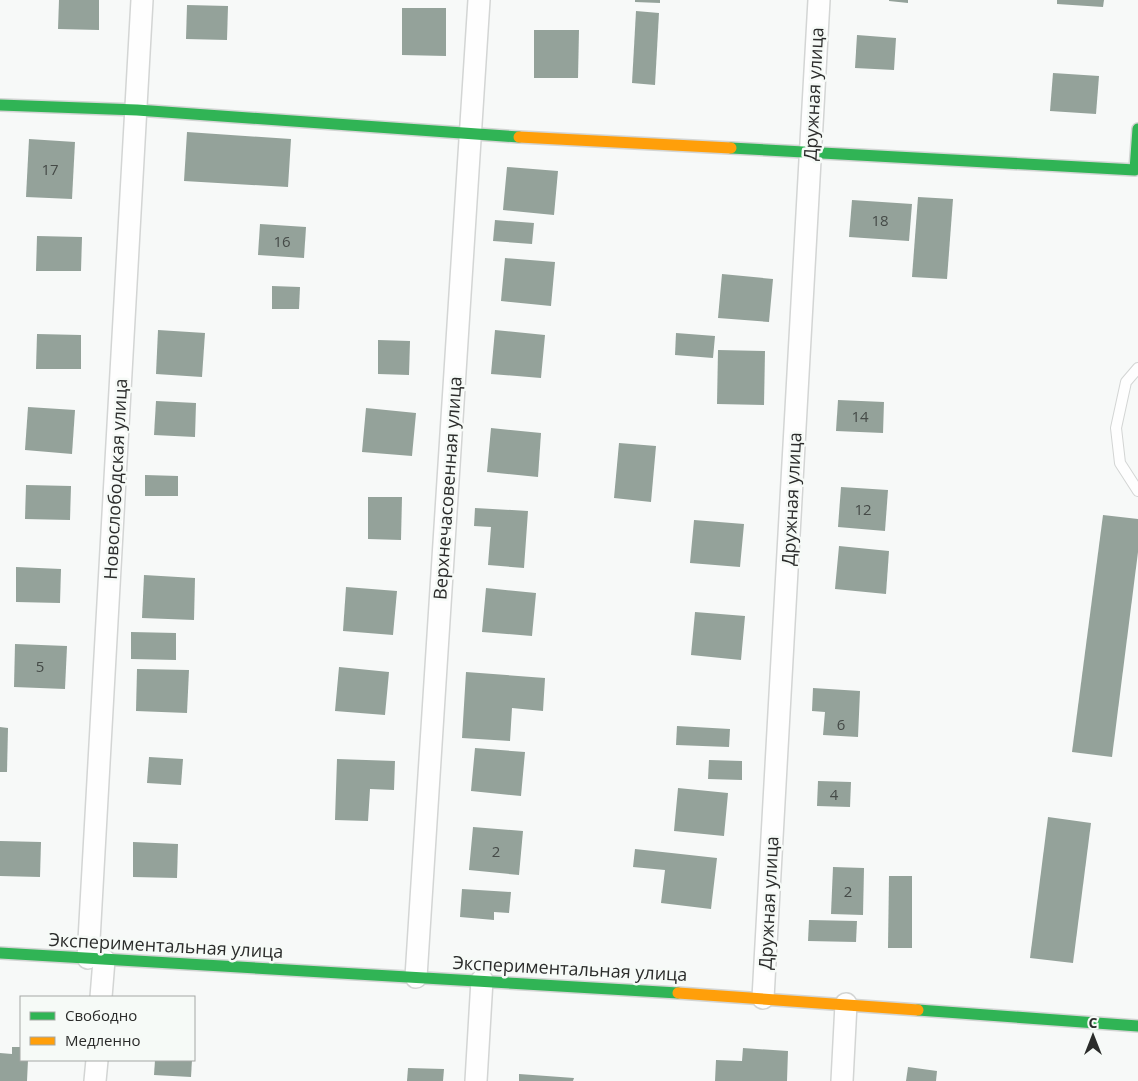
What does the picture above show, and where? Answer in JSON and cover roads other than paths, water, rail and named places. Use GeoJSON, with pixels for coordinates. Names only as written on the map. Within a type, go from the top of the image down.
{"type":"FeatureCollection","features":[{"type":"Feature","properties":{"kind":"street","name":"Новослободская улица"},"geometry":{"type":"LineString","coordinates":[[101,996],[96,959],[142,0]]}},
{"type":"Feature","properties":{"kind":"street","name":"Верхнечасовенная улица"},"geometry":{"type":"LineString","coordinates":[[416,977],[479,0]]}},
{"type":"Feature","properties":{"kind":"street","name":"Дружная улица"},"geometry":{"type":"LineString","coordinates":[[763,998],[819,0]]}},
{"type":"Feature","properties":{"kind":"street"},"geometry":{"type":"LineString","coordinates":[[0,105],[137,110],[470,134],[1135,170],[1138,129]]}},
{"type":"Feature","properties":{"kind":"street","name":"Экспериментальная улица"},"geometry":{"type":"LineString","coordinates":[[0,953],[763,998],[1138,1026]]}},
{"type":"Feature","properties":{"kind":"street"},"geometry":{"type":"LineString","coordinates":[[476,1081],[482,980]]}},
{"type":"Feature","properties":{"kind":"street"},"geometry":{"type":"LineString","coordinates":[[842,1081],[846,1004]]}},
{"type":"Feature","properties":{"kind":"street"},"geometry":{"type":"LineString","coordinates":[[95,1081],[97,1061]]}},
{"type":"Feature","properties":{"kind":"lane"},"geometry":{"type":"LineString","coordinates":[[1138,368],[1126,382],[1116,428],[1120,463],[1138,491]]}}]}
